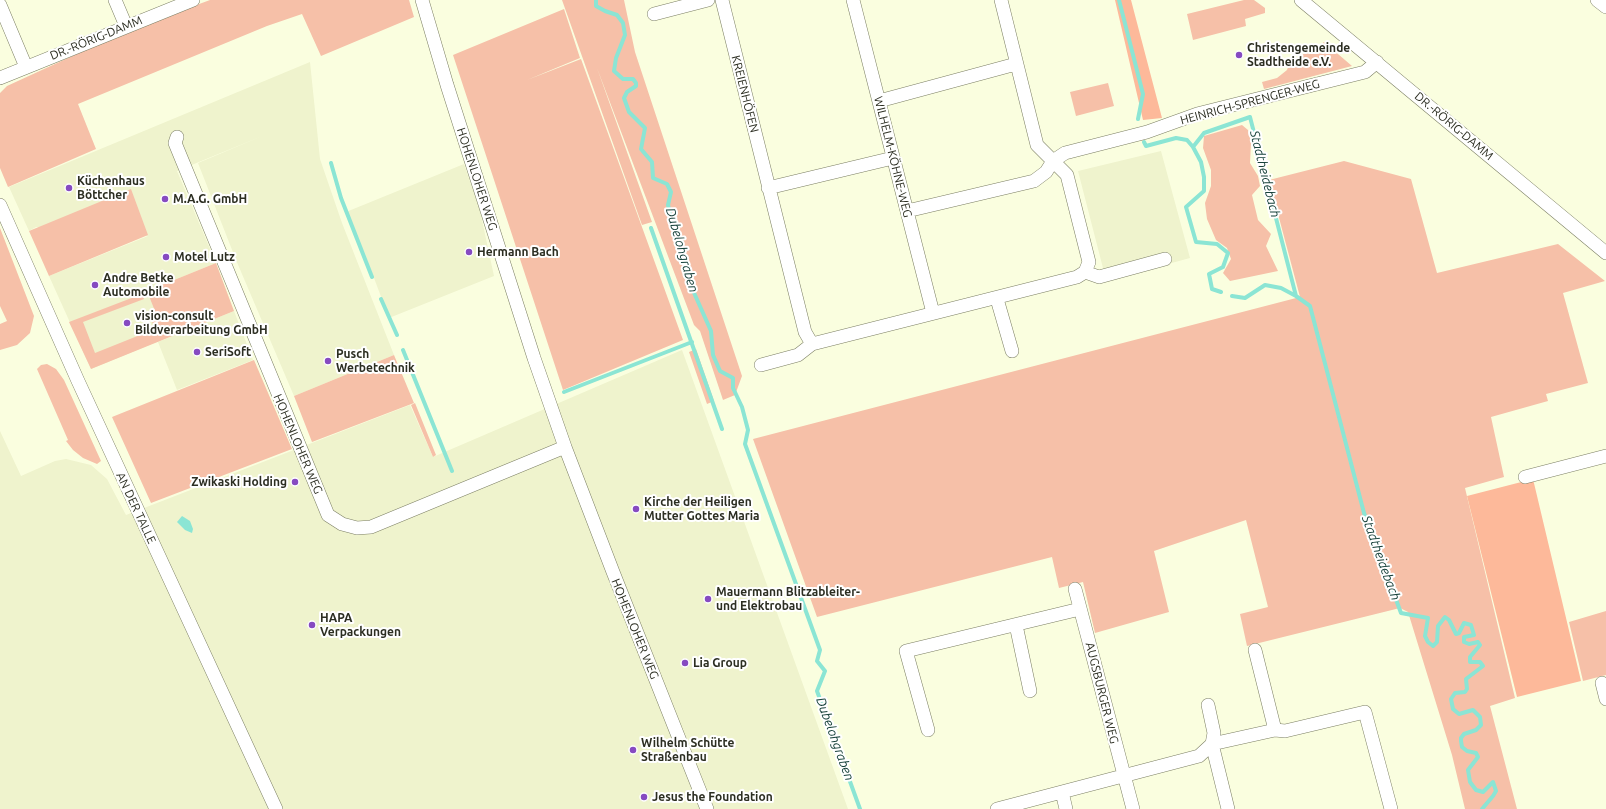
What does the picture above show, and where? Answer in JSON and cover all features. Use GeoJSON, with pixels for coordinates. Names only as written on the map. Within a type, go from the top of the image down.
{"type":"FeatureCollection","features":[{"type":"Feature","properties":{"kind":"street"},"geometry":{"type":"LineString","coordinates":[[115,0],[126,26]]}},
{"type":"Feature","properties":{"kind":"street","name":"DR.-RÖRIG-DAMM"},"geometry":{"type":"LineString","coordinates":[[0,78],[193,0]]}},
{"type":"Feature","properties":{"kind":"street","name":"HOHENLOHER WEG"},"geometry":{"type":"LineString","coordinates":[[422,0],[447,85],[534,358],[565,447],[615,578],[707,809]]}},
{"type":"Feature","properties":{"kind":"street"},"geometry":{"type":"LineString","coordinates":[[654,14],[708,0]]}},
{"type":"Feature","properties":{"kind":"street","name":"KREIENHÖFEN"},"geometry":{"type":"LineString","coordinates":[[722,0],[805,332],[812,344]]}},
{"type":"Feature","properties":{"kind":"street","name":"WILHELM-KÖHNE-WEG"},"geometry":{"type":"LineString","coordinates":[[853,0],[933,314]]}},
{"type":"Feature","properties":{"kind":"street"},"geometry":{"type":"LineString","coordinates":[[761,365],[798,355],[812,344],[1077,277],[1085,272],[1089,262],[1067,176],[1037,145],[1001,0]]}},
{"type":"Feature","properties":{"kind":"street","name":"DR.-RÖRIG-DAMM"},"geometry":{"type":"LineString","coordinates":[[1301,0],[1606,253]]}},
{"type":"Feature","properties":{"kind":"street"},"geometry":{"type":"LineString","coordinates":[[1597,0],[1606,7]]}},
{"type":"Feature","properties":{"kind":"street"},"geometry":{"type":"LineString","coordinates":[[0,5],[26,67]]}},
{"type":"Feature","properties":{"kind":"street","name":"HEINRICH-SPRENGER-WEG"},"geometry":{"type":"LineString","coordinates":[[1053,161],[1065,153],[1147,132],[1197,114],[1365,72],[1377,62]]}},
{"type":"Feature","properties":{"kind":"street"},"geometry":{"type":"LineString","coordinates":[[879,101],[1016,64]]}},
{"type":"Feature","properties":{"kind":"street","name":"HOHENLOHER WEG"},"geometry":{"type":"LineString","coordinates":[[177,137],[175,143],[328,515],[342,524],[357,528],[371,527],[565,447]]}},
{"type":"Feature","properties":{"kind":"street"},"geometry":{"type":"LineString","coordinates":[[768,188],[893,158]]}},
{"type":"Feature","properties":{"kind":"street"},"geometry":{"type":"LineString","coordinates":[[907,211],[1034,181],[1046,172],[1053,161]]}},
{"type":"Feature","properties":{"kind":"street","name":"AN DER TALLE"},"geometry":{"type":"LineString","coordinates":[[0,205],[78,381],[276,809]]}},
{"type":"Feature","properties":{"kind":"street"},"geometry":{"type":"LineString","coordinates":[[1085,272],[1099,277],[1165,260]]}},
{"type":"Feature","properties":{"kind":"street"},"geometry":{"type":"LineString","coordinates":[[997,298],[1012,351]]}},
{"type":"Feature","properties":{"kind":"street"},"geometry":{"type":"LineString","coordinates":[[1526,477],[1606,456]]}},
{"type":"Feature","properties":{"kind":"street","name":"AUGSBURGER WEG"},"geometry":{"type":"LineString","coordinates":[[1075,589],[1132,809]]}},
{"type":"Feature","properties":{"kind":"street"},"geometry":{"type":"LineString","coordinates":[[928,730],[906,651],[1080,609]]}},
{"type":"Feature","properties":{"kind":"street"},"geometry":{"type":"LineString","coordinates":[[1016,625],[1030,691]]}},
{"type":"Feature","properties":{"kind":"street"},"geometry":{"type":"LineString","coordinates":[[1255,650],[1275,730]]}},
{"type":"Feature","properties":{"kind":"street"},"geometry":{"type":"LineString","coordinates":[[1602,683],[1606,699]]}},
{"type":"Feature","properties":{"kind":"street"},"geometry":{"type":"LineString","coordinates":[[1208,705],[1214,733],[1212,744],[1228,809]]}},
{"type":"Feature","properties":{"kind":"street"},"geometry":{"type":"LineString","coordinates":[[997,809],[1199,756],[1212,744],[1275,730],[1285,731],[1365,712],[1391,809]]}},
{"type":"Feature","properties":{"kind":"street"},"geometry":{"type":"LineString","coordinates":[[1062,792],[1066,809]]}},
{"type":"Feature","properties":{"kind":"shaded area"},"geometry":{"type":"Polygon","coordinates":[[[210,0],[409,0],[414,17],[321,56],[302,14],[267,26],[78,104],[96,149],[8,187],[0,168],[0,93],[7,86],[129,30],[210,0]]]}},
{"type":"Feature","properties":{"kind":"shaded area"},"geometry":{"type":"Polygon","coordinates":[[[562,0],[624,0],[635,52],[742,376],[735,395],[723,400],[700,331],[694,325],[597,68],[652,222],[642,225],[562,0]]]}},
{"type":"Feature","properties":{"kind":"shaded area"},"geometry":{"type":"Polygon","coordinates":[[[1115,0],[1131,0],[1162,118],[1143,120],[1115,0]]]}},
{"type":"Feature","properties":{"kind":"shaded area"},"geometry":{"type":"Polygon","coordinates":[[[1244,0],[1254,0],[1265,8],[1265,13],[1245,19],[1246,26],[1193,40],[1187,14],[1244,0]]]}},
{"type":"Feature","properties":{"kind":"shaded area"},"geometry":{"type":"Polygon","coordinates":[[[564,9],[580,58],[527,80],[581,59],[683,340],[563,390],[453,55],[564,9]]]}},
{"type":"Feature","properties":{"kind":"shaded area"},"geometry":{"type":"Polygon","coordinates":[[[1324,42],[1352,66],[1264,89],[1262,82],[1277,78],[1287,70],[1290,62],[1307,52],[1314,50],[1324,42]]]}},
{"type":"Feature","properties":{"kind":"shaded area"},"geometry":{"type":"Polygon","coordinates":[[[310,62],[320,159],[342,223],[394,355],[294,396],[236,260],[198,163],[267,134],[177,171],[216,263],[157,287],[176,334],[91,369],[49,276],[148,236],[36,227],[29,231],[9,187],[310,62]]]}},
{"type":"Feature","properties":{"kind":"shaded area"},"geometry":{"type":"Polygon","coordinates":[[[1108,83],[1114,106],[1076,116],[1070,92],[1108,83]]]}},
{"type":"Feature","properties":{"kind":"shaded area"},"geometry":{"type":"Polygon","coordinates":[[[1242,125],[1248,130],[1251,143],[1250,163],[1258,176],[1260,186],[1252,195],[1258,220],[1271,234],[1266,246],[1278,271],[1230,281],[1223,273],[1231,259],[1227,248],[1216,240],[1207,219],[1205,203],[1211,186],[1211,170],[1203,148],[1204,136],[1242,125]]]}},
{"type":"Feature","properties":{"kind":"shaded area"},"geometry":{"type":"Polygon","coordinates":[[[1161,151],[1190,258],[1168,264],[1104,272],[1078,171],[1161,151]]]}},
{"type":"Feature","properties":{"kind":"shaded area"},"geometry":{"type":"Polygon","coordinates":[[[1344,161],[1411,179],[1437,273],[1558,244],[1605,281],[1563,293],[1588,383],[1546,394],[1548,401],[1491,417],[1504,477],[1465,488],[1515,698],[1490,706],[1517,809],[1465,809],[1452,755],[1408,612],[1400,608],[1247,646],[1240,614],[1268,607],[1246,520],[1154,551],[1169,612],[1095,633],[1083,582],[1059,588],[1052,557],[817,617],[753,439],[1300,297],[1269,180],[1344,161]]]}},
{"type":"Feature","properties":{"kind":"shaded area"},"geometry":{"type":"Polygon","coordinates":[[[464,164],[480,211],[494,276],[389,318],[365,254],[346,212],[464,164]]]}},
{"type":"Feature","properties":{"kind":"shaded area"},"geometry":{"type":"Polygon","coordinates":[[[131,189],[148,235],[49,276],[29,231],[131,189]]]}},
{"type":"Feature","properties":{"kind":"shaded area"},"geometry":{"type":"Polygon","coordinates":[[[0,228],[34,316],[30,333],[17,345],[0,350],[0,324],[7,321],[0,306],[0,228]]]}},
{"type":"Feature","properties":{"kind":"shaded area"},"geometry":{"type":"Polygon","coordinates":[[[216,263],[234,311],[91,369],[69,322],[142,294],[144,299],[83,322],[95,353],[155,329],[151,319],[157,316],[147,291],[216,263]]]}},
{"type":"Feature","properties":{"kind":"shaded area"},"geometry":{"type":"Polygon","coordinates":[[[234,311],[253,360],[177,390],[158,342],[234,311]]]}},
{"type":"Feature","properties":{"kind":"shaded area"},"geometry":{"type":"Polygon","coordinates":[[[696,349],[714,401],[707,404],[689,352],[696,349]]]}},
{"type":"Feature","properties":{"kind":"shaded area"},"geometry":{"type":"Polygon","coordinates":[[[682,350],[848,809],[0,809],[0,431],[21,476],[55,461],[66,459],[91,465],[107,479],[126,515],[410,405],[433,457],[682,350]]]}},
{"type":"Feature","properties":{"kind":"shaded area"},"geometry":{"type":"Polygon","coordinates":[[[394,355],[414,403],[312,442],[294,396],[394,355]]]}},
{"type":"Feature","properties":{"kind":"shaded area"},"geometry":{"type":"Polygon","coordinates":[[[254,360],[292,449],[151,503],[112,417],[254,360]]]}},
{"type":"Feature","properties":{"kind":"shaded area"},"geometry":{"type":"Polygon","coordinates":[[[47,364],[56,369],[64,380],[101,461],[97,464],[83,458],[73,450],[66,441],[68,440],[37,369],[41,365],[47,364]]]}},
{"type":"Feature","properties":{"kind":"shaded area"},"geometry":{"type":"Polygon","coordinates":[[[415,403],[436,455],[433,457],[411,405],[415,403]]]}},
{"type":"Feature","properties":{"kind":"shaded area"},"geometry":{"type":"Polygon","coordinates":[[[1533,479],[1581,681],[1517,697],[1467,496],[1533,479]]]}},
{"type":"Feature","properties":{"kind":"shaded area"},"geometry":{"type":"Polygon","coordinates":[[[1606,611],[1606,675],[1583,681],[1569,622],[1606,611]]]}},
{"type":"Feature","properties":{"kind":"water"},"geometry":{"type":"Polygon","coordinates":[[[182,516],[190,521],[193,529],[192,533],[185,530],[177,522],[182,516]]]}},
{"type":"Feature","properties":{"kind":"waterway","name":"Dubelohgraben"},"geometry":{"type":"LineString","coordinates":[[596,0],[596,6],[617,15],[623,23],[625,35],[616,58],[614,71],[623,79],[633,79],[636,83],[636,86],[627,92],[624,98],[629,112],[645,128],[641,149],[652,162],[653,178],[667,184],[671,192],[668,205],[672,221],[682,242],[682,252],[688,267],[691,286],[711,331],[713,355],[720,371],[733,378],[733,388],[742,407],[748,430],[745,444],[820,650],[817,661],[825,671],[817,691],[860,809]]}},
{"type":"Feature","properties":{"kind":"waterway","name":"Stadtheidebach"},"geometry":{"type":"LineString","coordinates":[[1119,0],[1143,94],[1138,119]]}},
{"type":"Feature","properties":{"kind":"waterway","name":"Stadtheidebach"},"geometry":{"type":"LineString","coordinates":[[1193,147],[1204,133],[1250,117],[1296,296],[1310,306],[1364,513],[1401,613],[1428,618],[1425,636],[1428,642],[1433,646],[1437,642],[1438,626],[1445,617],[1449,620],[1456,634],[1459,633],[1464,623],[1471,625],[1474,635],[1464,637],[1464,642],[1469,644],[1478,642],[1480,645],[1470,657],[1470,662],[1480,662],[1483,666],[1466,679],[1467,689],[1465,692],[1455,693],[1451,699],[1453,709],[1459,714],[1473,710],[1480,717],[1481,725],[1476,730],[1464,734],[1461,741],[1462,747],[1467,751],[1476,753],[1478,757],[1468,770],[1470,782],[1476,790],[1483,792],[1493,782],[1496,791],[1482,809]]}},
{"type":"Feature","properties":{"kind":"waterway","name":"Stadtheidebach"},"geometry":{"type":"LineString","coordinates":[[1144,142],[1146,146],[1176,138],[1187,140],[1193,147],[1201,162],[1204,177],[1204,191],[1186,207],[1196,242],[1217,244],[1228,253],[1223,267],[1209,274],[1212,289],[1221,292]]}},
{"type":"Feature","properties":{"kind":"waterway"},"geometry":{"type":"LineString","coordinates":[[331,163],[341,198],[372,277]]}},
{"type":"Feature","properties":{"kind":"waterway","name":"Dubelohgraben"},"geometry":{"type":"LineString","coordinates":[[651,228],[722,429]]}},
{"type":"Feature","properties":{"kind":"waterway","name":"Stadtheidebach"},"geometry":{"type":"LineString","coordinates":[[1232,296],[1245,298],[1265,285],[1281,288],[1296,296]]}},
{"type":"Feature","properties":{"kind":"waterway"},"geometry":{"type":"LineString","coordinates":[[381,299],[397,335]]}},
{"type":"Feature","properties":{"kind":"waterway"},"geometry":{"type":"LineString","coordinates":[[564,392],[692,342]]}},
{"type":"Feature","properties":{"kind":"waterway"},"geometry":{"type":"LineString","coordinates":[[403,350],[452,471]]}},
{"type":"Feature","properties":{"kind":"place","name":"Christengemeinde Stadtheide e.V."},"geometry":{"type":"Point","coordinates":[1239,55]}},
{"type":"Feature","properties":{"kind":"place","name":"Küchenhaus Böttcher"},"geometry":{"type":"Point","coordinates":[69,188]}},
{"type":"Feature","properties":{"kind":"place","name":"M.A.G. GmbH"},"geometry":{"type":"Point","coordinates":[165,199]}},
{"type":"Feature","properties":{"kind":"place","name":"Hermann Bach"},"geometry":{"type":"Point","coordinates":[469,252]}},
{"type":"Feature","properties":{"kind":"place","name":"Motel Lutz"},"geometry":{"type":"Point","coordinates":[166,257]}},
{"type":"Feature","properties":{"kind":"place","name":"Andre Betke Automobile"},"geometry":{"type":"Point","coordinates":[95,285]}},
{"type":"Feature","properties":{"kind":"place","name":"vision-consult Bildverarbeitung GmbH"},"geometry":{"type":"Point","coordinates":[127,323]}},
{"type":"Feature","properties":{"kind":"place","name":"SeriSoft"},"geometry":{"type":"Point","coordinates":[197,352]}},
{"type":"Feature","properties":{"kind":"place","name":"Pusch Werbetechnik"},"geometry":{"type":"Point","coordinates":[328,361]}},
{"type":"Feature","properties":{"kind":"place","name":"Zwikaski Holding"},"geometry":{"type":"Point","coordinates":[295,482]}},
{"type":"Feature","properties":{"kind":"place","name":"Kirche der Heiligen Mutter Gottes Maria"},"geometry":{"type":"Point","coordinates":[636,509]}},
{"type":"Feature","properties":{"kind":"place","name":"Mauermann Blitzableiter- und Elektrobau"},"geometry":{"type":"Point","coordinates":[708,599]}},
{"type":"Feature","properties":{"kind":"place","name":"HAPA Verpackungen"},"geometry":{"type":"Point","coordinates":[312,625]}},
{"type":"Feature","properties":{"kind":"place","name":"Lia Group"},"geometry":{"type":"Point","coordinates":[685,663]}},
{"type":"Feature","properties":{"kind":"place","name":"Wilhelm Schütte Straßenbau"},"geometry":{"type":"Point","coordinates":[633,750]}},
{"type":"Feature","properties":{"kind":"place","name":"Jesus the Foundation"},"geometry":{"type":"Point","coordinates":[644,797]}}]}
